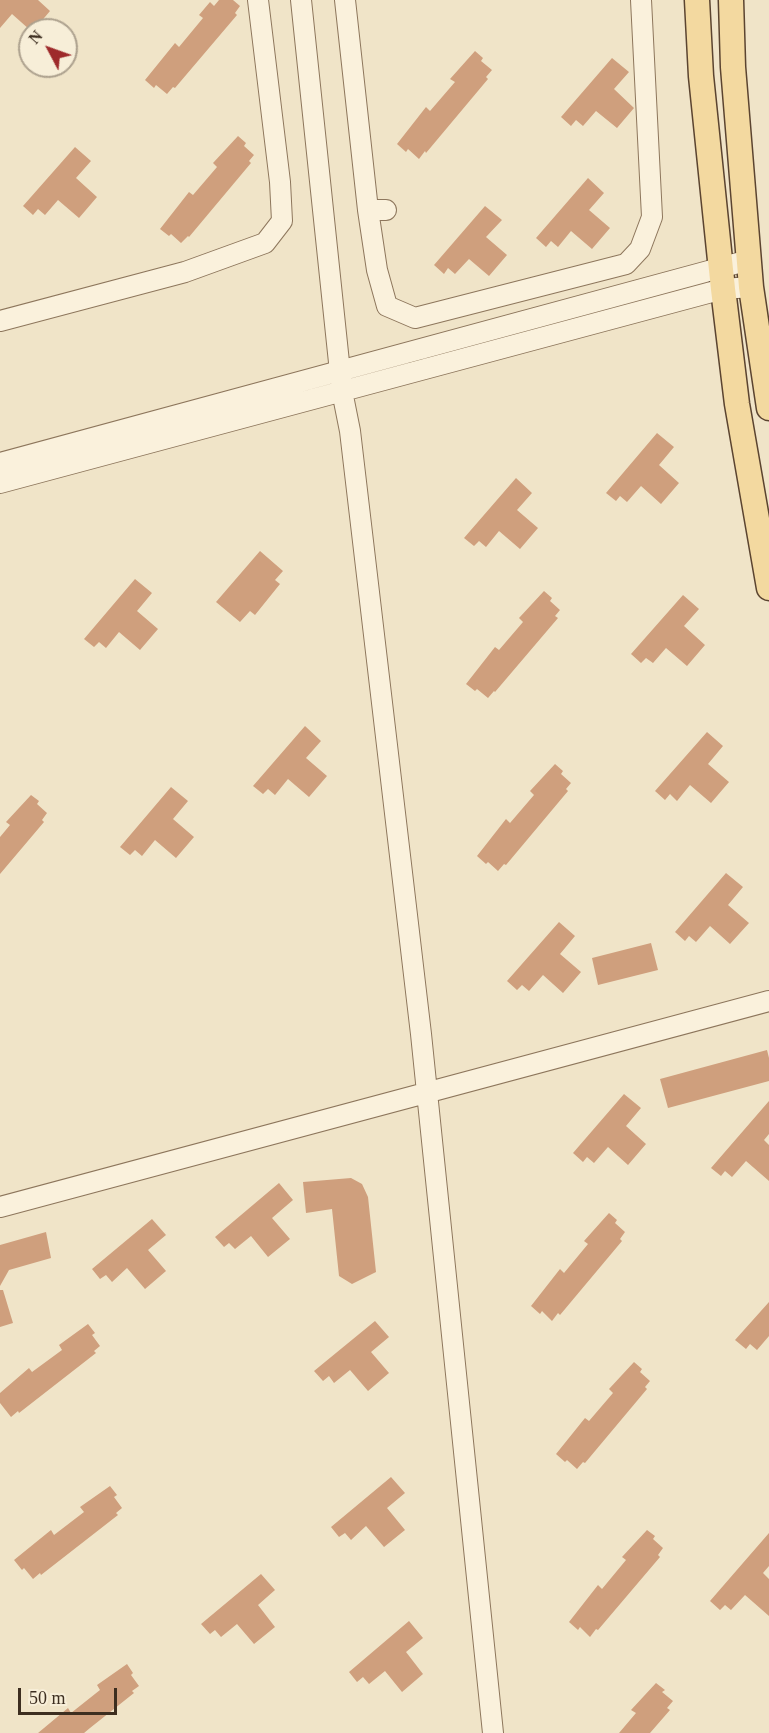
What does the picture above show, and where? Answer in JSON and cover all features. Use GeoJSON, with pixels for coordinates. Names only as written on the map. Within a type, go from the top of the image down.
{"type":"FeatureCollection","features":[{"type":"Feature","properties":{"kind":"main road"},"geometry":{"type":"LineString","coordinates":[[697,0],[701,76],[737,404],[769,588]]}},
{"type":"Feature","properties":{"kind":"main road"},"geometry":{"type":"LineString","coordinates":[[731,0],[751,287],[769,408]]}},
{"type":"Feature","properties":{"kind":"street"},"geometry":{"type":"LineString","coordinates":[[0,321],[184,272],[266,243],[282,221],[280,182],[258,0]]}},
{"type":"Feature","properties":{"kind":"street"},"geometry":{"type":"LineString","coordinates":[[301,0],[342,371],[342,392],[350,430],[427,1093],[493,1733]]}},
{"type":"Feature","properties":{"kind":"street"},"geometry":{"type":"LineString","coordinates":[[345,0],[377,210],[377,270],[387,306],[415,318],[626,264],[640,249],[652,217],[641,0]]}},
{"type":"Feature","properties":{"kind":"street"},"geometry":{"type":"LineString","coordinates":[[0,483],[342,392],[722,278],[749,260]]}},
{"type":"Feature","properties":{"kind":"street"},"geometry":{"type":"LineString","coordinates":[[0,463],[342,371],[722,278],[751,287]]}},
{"type":"Feature","properties":{"kind":"street"},"geometry":{"type":"LineString","coordinates":[[0,1207],[769,1001]]}},
{"type":"Feature","properties":{"kind":"building"},"geometry":{"type":"Polygon","coordinates":[[[0,0],[38,0],[50,11],[44,18],[18,19],[12,14],[0,28],[0,0]]]}},
{"type":"Feature","properties":{"kind":"building"},"geometry":{"type":"Polygon","coordinates":[[[219,0],[233,0],[240,6],[235,13],[237,15],[175,88],[173,87],[167,94],[156,85],[154,88],[145,80],[175,43],[179,47],[203,18],[199,15],[210,2],[214,6],[219,0]]]}},
{"type":"Feature","properties":{"kind":"building"},"geometry":{"type":"Polygon","coordinates":[[[475,51],[483,58],[481,61],[492,70],[486,77],[488,79],[426,153],[425,151],[419,159],[408,149],[406,152],[397,144],[426,107],[430,111],[455,82],[450,79],[475,51]]]}},
{"type":"Feature","properties":{"kind":"building"},"geometry":{"type":"Polygon","coordinates":[[[612,58],[629,72],[614,89],[634,108],[617,128],[596,111],[583,126],[576,120],[571,126],[561,117],[612,58]]]}},
{"type":"Feature","properties":{"kind":"building"},"geometry":{"type":"Polygon","coordinates":[[[238,136],[246,143],[244,146],[254,155],[249,161],[251,163],[189,237],[181,243],[171,234],[169,236],[160,229],[189,192],[193,195],[217,167],[213,163],[238,136]]]}},
{"type":"Feature","properties":{"kind":"building"},"geometry":{"type":"Polygon","coordinates":[[[75,147],[91,161],[76,178],[97,197],[79,218],[58,200],[45,215],[38,209],[33,215],[23,206],[75,147]]]}},
{"type":"Feature","properties":{"kind":"building"},"geometry":{"type":"Polygon","coordinates":[[[588,178],[604,193],[589,210],[610,228],[592,249],[571,231],[558,247],[551,241],[546,247],[536,238],[588,178]]]}},
{"type":"Feature","properties":{"kind":"building"},"geometry":{"type":"Polygon","coordinates":[[[485,206],[502,220],[486,237],[507,255],[489,276],[469,259],[455,274],[448,268],[444,274],[434,265],[485,206]]]}},
{"type":"Feature","properties":{"kind":"building"},"geometry":{"type":"Polygon","coordinates":[[[657,433],[674,447],[659,465],[679,483],[661,504],[641,486],[627,502],[620,496],[616,501],[606,493],[657,433]]]}},
{"type":"Feature","properties":{"kind":"building"},"geometry":{"type":"Polygon","coordinates":[[[516,478],[532,493],[517,510],[538,528],[520,549],[499,531],[486,547],[479,541],[474,546],[464,538],[516,478]]]}},
{"type":"Feature","properties":{"kind":"building"},"geometry":{"type":"Polygon","coordinates":[[[260,551],[283,571],[275,580],[280,584],[255,615],[250,611],[240,622],[216,602],[260,551]]]}},
{"type":"Feature","properties":{"kind":"building"},"geometry":{"type":"Polygon","coordinates":[[[135,579],[152,593],[137,611],[158,629],[140,650],[119,632],[106,648],[99,642],[94,647],[84,639],[135,579]]]}},
{"type":"Feature","properties":{"kind":"building"},"geometry":{"type":"Polygon","coordinates":[[[544,591],[552,598],[550,601],[560,610],[555,616],[558,618],[495,692],[488,698],[477,689],[475,691],[466,684],[495,647],[499,650],[523,622],[519,618],[544,591]]]}},
{"type":"Feature","properties":{"kind":"building"},"geometry":{"type":"Polygon","coordinates":[[[683,595],[699,609],[684,626],[705,645],[687,666],[666,648],[653,663],[646,658],[641,663],[631,654],[683,595]]]}},
{"type":"Feature","properties":{"kind":"building"},"geometry":{"type":"Polygon","coordinates":[[[305,726],[321,741],[306,758],[327,776],[309,797],[288,779],[275,795],[268,789],[263,794],[253,786],[305,726]]]}},
{"type":"Feature","properties":{"kind":"building"},"geometry":{"type":"Polygon","coordinates":[[[707,732],[723,746],[708,764],[729,782],[711,803],[690,785],[677,801],[670,794],[665,800],[655,791],[707,732]]]}},
{"type":"Feature","properties":{"kind":"building"},"geometry":{"type":"Polygon","coordinates":[[[555,764],[563,771],[561,774],[571,783],[566,789],[568,791],[506,865],[504,864],[498,871],[488,862],[486,864],[477,856],[506,819],[510,823],[534,795],[530,791],[555,764]]]}},
{"type":"Feature","properties":{"kind":"building"},"geometry":{"type":"Polygon","coordinates":[[[171,787],[188,801],[173,819],[194,837],[176,858],[155,840],[142,856],[135,850],[130,855],[120,847],[171,787]]]}},
{"type":"Feature","properties":{"kind":"building"},"geometry":{"type":"Polygon","coordinates":[[[31,795],[39,801],[37,804],[47,813],[42,820],[44,822],[0,874],[0,837],[10,825],[6,822],[31,795]]]}},
{"type":"Feature","properties":{"kind":"building"},"geometry":{"type":"Polygon","coordinates":[[[726,873],[743,887],[728,905],[749,923],[730,944],[710,926],[696,942],[689,936],[685,941],[675,932],[726,873]]]}},
{"type":"Feature","properties":{"kind":"building"},"geometry":{"type":"Polygon","coordinates":[[[559,922],[575,936],[560,954],[581,972],[563,993],[543,975],[529,991],[522,985],[517,990],[507,981],[559,922]]]}},
{"type":"Feature","properties":{"kind":"building"},"geometry":{"type":"Polygon","coordinates":[[[651,943],[658,970],[598,985],[592,958],[651,943]]]}},
{"type":"Feature","properties":{"kind":"building"},"geometry":{"type":"Polygon","coordinates":[[[767,1050],[769,1081],[668,1108],[660,1079],[767,1050]]]}},
{"type":"Feature","properties":{"kind":"building"},"geometry":{"type":"Polygon","coordinates":[[[624,1094],[641,1108],[626,1126],[646,1144],[628,1165],[608,1147],[594,1163],[587,1157],[583,1162],[573,1153],[624,1094]]]}},
{"type":"Feature","properties":{"kind":"building"},"geometry":{"type":"Polygon","coordinates":[[[769,1101],[769,1134],[764,1140],[769,1145],[769,1181],[746,1161],[732,1177],[725,1171],[721,1176],[711,1168],[769,1101]]]}},
{"type":"Feature","properties":{"kind":"building"},"geometry":{"type":"Polygon","coordinates":[[[351,1178],[362,1184],[368,1197],[376,1272],[352,1284],[339,1276],[332,1209],[306,1213],[303,1182],[351,1178]]]}},
{"type":"Feature","properties":{"kind":"building"},"geometry":{"type":"Polygon","coordinates":[[[279,1183],[293,1200],[272,1218],[290,1239],[268,1257],[251,1236],[235,1249],[229,1243],[224,1247],[215,1237],[279,1183]]]}},
{"type":"Feature","properties":{"kind":"building"},"geometry":{"type":"Polygon","coordinates":[[[609,1213],[617,1220],[615,1223],[625,1232],[620,1239],[622,1241],[560,1315],[558,1313],[552,1321],[542,1311],[540,1314],[531,1306],[560,1269],[564,1273],[588,1244],[584,1241],[609,1213]]]}},
{"type":"Feature","properties":{"kind":"building"},"geometry":{"type":"Polygon","coordinates":[[[152,1219],[166,1235],[148,1250],[166,1271],[145,1289],[127,1268],[112,1282],[106,1275],[100,1279],[92,1269],[152,1219]]]}},
{"type":"Feature","properties":{"kind":"building"},"geometry":{"type":"Polygon","coordinates":[[[46,1232],[51,1258],[9,1270],[0,1286],[0,1245],[46,1232]]]}},
{"type":"Feature","properties":{"kind":"building"},"geometry":{"type":"Polygon","coordinates":[[[0,1290],[3,1290],[13,1323],[0,1327],[0,1290]]]}},
{"type":"Feature","properties":{"kind":"building"},"geometry":{"type":"Polygon","coordinates":[[[769,1302],[769,1336],[757,1350],[750,1344],[746,1349],[735,1340],[769,1302]]]}},
{"type":"Feature","properties":{"kind":"building"},"geometry":{"type":"Polygon","coordinates":[[[375,1321],[389,1337],[371,1352],[389,1373],[368,1391],[350,1370],[334,1383],[329,1376],[323,1381],[314,1371],[375,1321]]]}},
{"type":"Feature","properties":{"kind":"building"},"geometry":{"type":"Polygon","coordinates":[[[88,1324],[95,1333],[92,1335],[100,1346],[94,1351],[96,1353],[11,1417],[0,1403],[0,1393],[29,1368],[32,1372],[62,1350],[59,1345],[88,1324]]]}},
{"type":"Feature","properties":{"kind":"building"},"geometry":{"type":"Polygon","coordinates":[[[634,1362],[642,1369],[640,1372],[650,1381],[645,1387],[647,1389],[585,1463],[583,1462],[577,1469],[567,1460],[565,1462],[556,1454],[585,1418],[589,1421],[613,1393],[609,1389],[634,1362]]]}},
{"type":"Feature","properties":{"kind":"building"},"geometry":{"type":"Polygon","coordinates":[[[391,1477],[405,1493],[387,1508],[405,1530],[384,1547],[366,1526],[351,1540],[345,1533],[339,1537],[331,1527],[391,1477]]]}},
{"type":"Feature","properties":{"kind":"building"},"geometry":{"type":"Polygon","coordinates":[[[110,1486],[117,1495],[114,1497],[122,1508],[116,1513],[118,1515],[41,1575],[40,1573],[33,1579],[24,1568],[22,1570],[14,1560],[51,1530],[54,1535],[84,1512],[80,1507],[110,1486]]]}},
{"type":"Feature","properties":{"kind":"building"},"geometry":{"type":"Polygon","coordinates":[[[647,1530],[655,1536],[653,1539],[663,1548],[658,1555],[660,1557],[598,1630],[596,1629],[590,1637],[580,1627],[578,1630],[569,1622],[598,1585],[602,1589],[626,1560],[622,1557],[647,1530]]]}},
{"type":"Feature","properties":{"kind":"building"},"geometry":{"type":"Polygon","coordinates":[[[769,1533],[769,1566],[763,1573],[769,1579],[769,1616],[745,1595],[731,1610],[725,1605],[720,1610],[710,1601],[769,1533]]]}},
{"type":"Feature","properties":{"kind":"building"},"geometry":{"type":"Polygon","coordinates":[[[261,1574],[275,1590],[258,1605],[275,1627],[254,1644],[237,1624],[221,1637],[215,1630],[210,1634],[201,1624],[261,1574]]]}},
{"type":"Feature","properties":{"kind":"building"},"geometry":{"type":"Polygon","coordinates":[[[409,1621],[423,1638],[406,1652],[423,1674],[402,1692],[385,1671],[369,1684],[363,1677],[357,1682],[349,1672],[409,1621]]]}},
{"type":"Feature","properties":{"kind":"building"},"geometry":{"type":"Polygon","coordinates":[[[127,1664],[139,1686],[132,1691],[134,1693],[84,1733],[38,1733],[68,1708],[71,1713],[100,1690],[97,1685],[127,1664]]]}},
{"type":"Feature","properties":{"kind":"building"},"geometry":{"type":"Polygon","coordinates":[[[656,1683],[665,1690],[662,1692],[673,1701],[667,1708],[670,1710],[650,1733],[619,1733],[636,1713],[631,1710],[656,1683]]]}}]}
